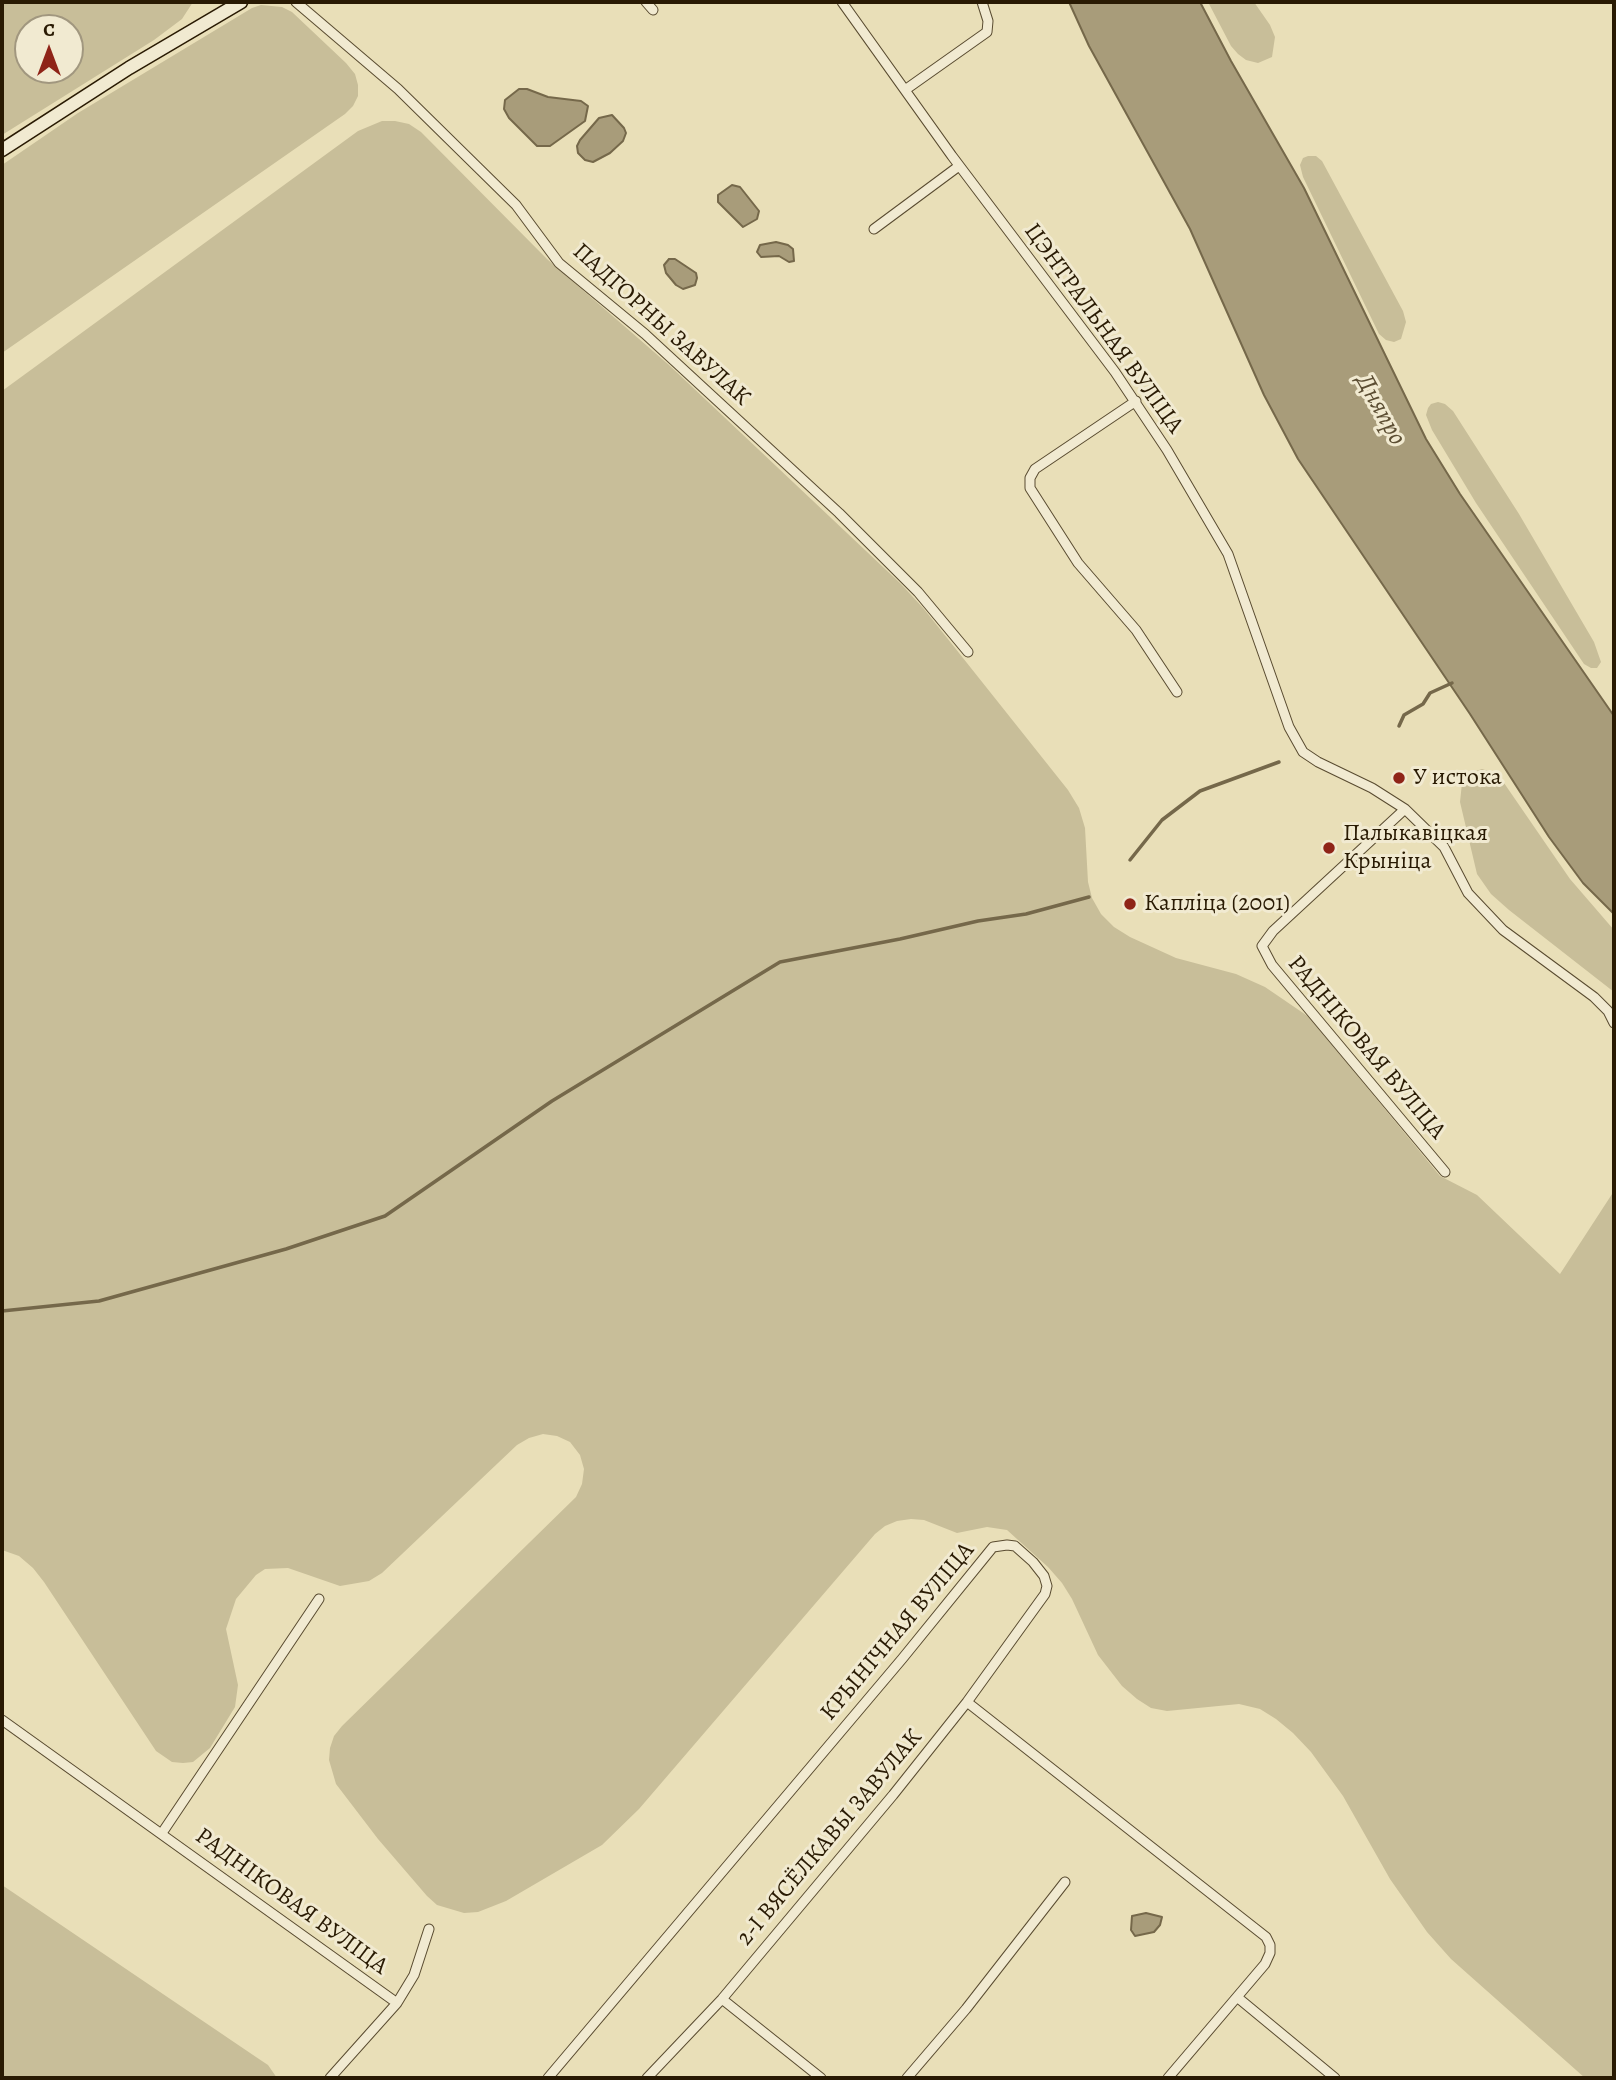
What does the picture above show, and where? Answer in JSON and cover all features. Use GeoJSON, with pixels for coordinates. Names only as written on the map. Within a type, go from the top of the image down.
{"type":"FeatureCollection","features":[{"type":"Feature","properties":{"kind":"street"},"geometry":{"type":"LineString","coordinates":[[2,150],[225,6],[242,2]]}},
{"type":"Feature","properties":{"kind":"street","name":"ПАДГОРНЫ ЗАВУЛАК"},"geometry":{"type":"LineString","coordinates":[[296,2],[398,89],[516,205],[559,263],[645,334],[839,513],[918,592],[968,652]]}},
{"type":"Feature","properties":{"kind":"street"},"geometry":{"type":"LineString","coordinates":[[646,2],[653,10]]}},
{"type":"Feature","properties":{"kind":"street","name":"ЦЭНТРАЛЬНАЯ ВУЛІЦА"},"geometry":{"type":"LineString","coordinates":[[842,2],[959,166],[1136,401],[1167,450],[1228,554],[1296,741],[1303,752],[1372,788],[1405,809]]}},
{"type":"Feature","properties":{"kind":"street"},"geometry":{"type":"LineString","coordinates":[[905,90],[987,32],[988,21],[982,2]]}},
{"type":"Feature","properties":{"kind":"street"},"geometry":{"type":"LineString","coordinates":[[874,229],[959,166]]}},
{"type":"Feature","properties":{"kind":"street"},"geometry":{"type":"LineString","coordinates":[[1136,401],[1035,469],[1030,478],[1030,488],[1078,563],[1136,630],[1177,692]]}},
{"type":"Feature","properties":{"kind":"street"},"geometry":{"type":"LineString","coordinates":[[1405,809],[1444,846],[1468,893],[1503,930],[1594,997],[1608,1011],[1614,1023]]}},
{"type":"Feature","properties":{"kind":"street","name":"РАДНІКОВАЯ ВУЛІЦА"},"geometry":{"type":"LineString","coordinates":[[1405,809],[1272,931],[1262,946],[1272,965],[1445,1172]]}},
{"type":"Feature","properties":{"kind":"street","name":"КРЫНІЧНАЯ ВУЛІЦА"},"geometry":{"type":"LineString","coordinates":[[548,2078],[902,1659],[993,1547],[1015,1546],[1044,1576],[1047,1586],[1045,1594],[967,1702]]}},
{"type":"Feature","properties":{"kind":"street","name":"РАДНІКОВАЯ ВУЛІЦА"},"geometry":{"type":"LineString","coordinates":[[162,1833],[319,1599]]}},
{"type":"Feature","properties":{"kind":"street"},"geometry":{"type":"LineString","coordinates":[[967,1702],[1266,1937],[1270,1953],[1265,1964],[1168,2078]]}},
{"type":"Feature","properties":{"kind":"street","name":"2-І ВЯСЁЛКАВЫ ЗАВУЛАК"},"geometry":{"type":"LineString","coordinates":[[647,2078],[722,1999],[967,1702]]}},
{"type":"Feature","properties":{"kind":"street","name":"РАДНІКОВАЯ ВУЛІЦА"},"geometry":{"type":"LineString","coordinates":[[2,1720],[397,2003]]}},
{"type":"Feature","properties":{"kind":"street"},"geometry":{"type":"LineString","coordinates":[[907,2078],[965,2010],[1065,1882]]}},
{"type":"Feature","properties":{"kind":"street"},"geometry":{"type":"LineString","coordinates":[[330,2078],[397,2003],[414,1975],[429,1929]]}},
{"type":"Feature","properties":{"kind":"street"},"geometry":{"type":"LineString","coordinates":[[1237,1997],[1335,2078]]}},
{"type":"Feature","properties":{"kind":"street"},"geometry":{"type":"LineString","coordinates":[[722,1999],[821,2078]]}},
{"type":"Feature","properties":{"kind":"shaded area"},"geometry":{"type":"Polygon","coordinates":[[[2,2],[193,2],[182,19],[154,40],[84,84],[84,14],[14,14],[14,84],[84,84],[2,135],[2,2]]]}},
{"type":"Feature","properties":{"kind":"shaded area"},"geometry":{"type":"Polygon","coordinates":[[[1208,2],[1254,2],[1275,37],[1272,57],[1258,63],[1246,60],[1238,54],[1208,2]]]}},
{"type":"Feature","properties":{"kind":"shaded area"},"geometry":{"type":"Polygon","coordinates":[[[261,5],[282,7],[292,12],[346,63],[355,74],[358,85],[358,96],[353,106],[2,353],[2,165],[78,113],[261,5]]]}},
{"type":"Feature","properties":{"kind":"shaded area"},"geometry":{"type":"Polygon","coordinates":[[[382,121],[409,124],[421,132],[547,259],[669,365],[901,584],[924,609],[1068,790],[1079,808],[1085,828],[1088,882],[1092,898],[1101,914],[1114,927],[1176,958],[1236,974],[1265,987],[1309,1017],[1440,1176],[1477,1195],[1560,1274],[1614,1191],[1614,2078],[1585,2078],[1451,1959],[1427,1932],[1390,1879],[1343,1796],[1311,1752],[1293,1733],[1260,1709],[1239,1704],[1167,1711],[1151,1708],[1137,1699],[1122,1686],[1098,1655],[1062,1583],[1007,1530],[987,1527],[957,1533],[924,1520],[911,1519],[885,1526],[875,1534],[639,1809],[602,1845],[506,1901],[478,1912],[464,1913],[437,1905],[378,1839],[336,1784],[329,1760],[330,1748],[334,1736],[342,1726],[576,1497],[582,1484],[584,1469],[580,1455],[570,1442],[543,1434],[517,1445],[382,1573],[369,1581],[340,1586],[288,1568],[265,1569],[256,1575],[236,1599],[226,1629],[238,1685],[235,1707],[210,1748],[193,1762],[172,1762],[156,1751],[44,1582],[19,1556],[2,1550],[2,391],[358,131],[382,121]]]}},
{"type":"Feature","properties":{"kind":"shaded area"},"geometry":{"type":"Polygon","coordinates":[[[1316,156],[1322,161],[1403,311],[1406,322],[1401,339],[1394,342],[1379,334],[1303,177],[1300,165],[1303,158],[1316,156]]]}},
{"type":"Feature","properties":{"kind":"shaded area"},"geometry":{"type":"Polygon","coordinates":[[[1438,402],[1453,411],[1519,514],[1594,642],[1601,662],[1597,668],[1584,664],[1476,503],[1432,430],[1426,415],[1431,404],[1438,402]]]}},
{"type":"Feature","properties":{"kind":"shaded area"},"geometry":{"type":"Polygon","coordinates":[[[1482,769],[1494,773],[1504,783],[1570,879],[1614,930],[1614,992],[1509,910],[1491,894],[1477,874],[1460,802],[1462,783],[1470,773],[1482,769]]]}},
{"type":"Feature","properties":{"kind":"shaded area"},"geometry":{"type":"Polygon","coordinates":[[[2,1885],[268,2065],[277,2078],[2,2078],[2,1885]]]}},
{"type":"Feature","properties":{"kind":"water","name":"Дняпро"},"geometry":{"type":"Polygon","coordinates":[[[1069,2],[1200,2],[1304,188],[1426,439],[1460,494],[1614,716],[1614,914],[1583,883],[1549,837],[1470,714],[1298,459],[1264,395],[1190,229],[1089,46],[1069,2]]]}},
{"type":"Feature","properties":{"kind":"water"},"geometry":{"type":"Polygon","coordinates":[[[519,89],[527,89],[548,97],[581,101],[588,106],[585,121],[550,146],[537,146],[509,118],[504,109],[505,100],[519,89]]]}},
{"type":"Feature","properties":{"kind":"water"},"geometry":{"type":"Polygon","coordinates":[[[612,115],[624,128],[626,133],[623,141],[610,153],[593,162],[585,160],[578,153],[580,140],[599,118],[612,115]]]}},
{"type":"Feature","properties":{"kind":"water"},"geometry":{"type":"Polygon","coordinates":[[[732,185],[740,187],[759,211],[757,219],[743,227],[718,202],[718,195],[732,185]]]}},
{"type":"Feature","properties":{"kind":"water"},"geometry":{"type":"Polygon","coordinates":[[[776,242],[793,249],[794,261],[789,262],[779,256],[761,257],[757,252],[760,245],[776,242]]]}},
{"type":"Feature","properties":{"kind":"water"},"geometry":{"type":"Polygon","coordinates":[[[669,259],[675,259],[696,273],[695,285],[683,289],[676,285],[666,273],[664,265],[669,259]]]}},
{"type":"Feature","properties":{"kind":"water"},"geometry":{"type":"Polygon","coordinates":[[[1146,1913],[1162,1917],[1160,1925],[1154,1932],[1135,1936],[1131,1930],[1132,1916],[1146,1913]]]}},
{"type":"Feature","properties":{"kind":"waterway"},"geometry":{"type":"LineString","coordinates":[[1399,726],[1404,715],[1423,704],[1430,693],[1452,683]]}},
{"type":"Feature","properties":{"kind":"waterway"},"geometry":{"type":"LineString","coordinates":[[1130,860],[1162,820],[1200,791],[1279,762]]}},
{"type":"Feature","properties":{"kind":"waterway"},"geometry":{"type":"LineString","coordinates":[[2,1311],[99,1301],[286,1249],[385,1216],[552,1101],[780,962],[978,921],[1026,914],[1089,897]]}},
{"type":"Feature","properties":{"kind":"place","name":"У истока"},"geometry":{"type":"Point","coordinates":[1399,778]}},
{"type":"Feature","properties":{"kind":"place","name":"Палыкавіцкая Крыніца"},"geometry":{"type":"Point","coordinates":[1329,848]}},
{"type":"Feature","properties":{"kind":"place","name":"Капліца (2001)"},"geometry":{"type":"Point","coordinates":[1130,904]}}]}
